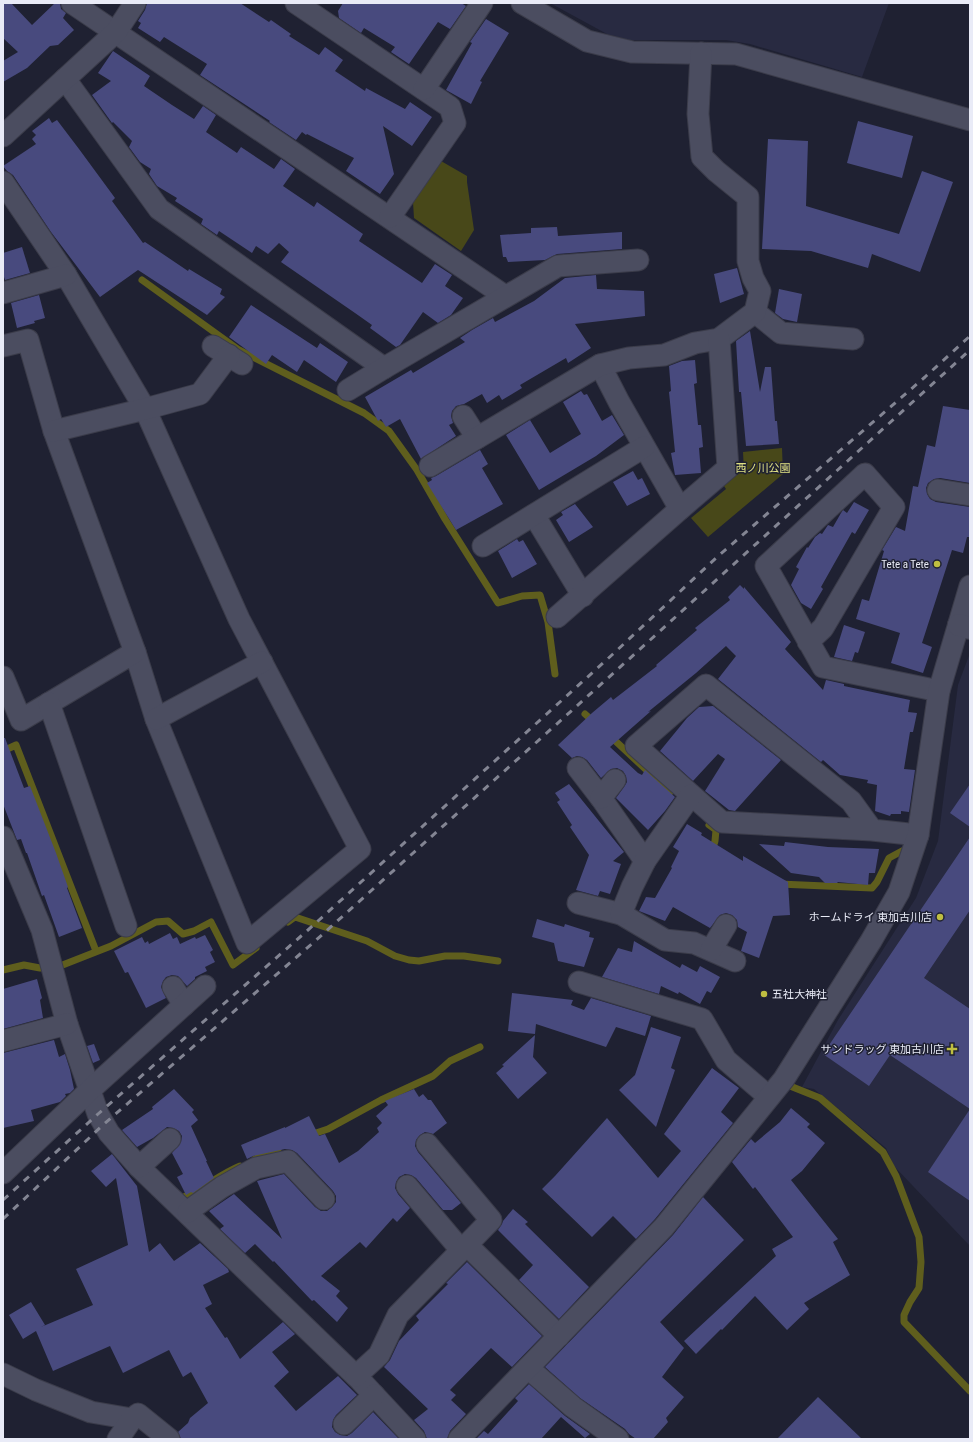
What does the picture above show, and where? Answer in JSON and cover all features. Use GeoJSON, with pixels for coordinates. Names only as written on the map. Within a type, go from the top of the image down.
{"type":"FeatureCollection","features":[{"type":"Feature","properties":{"kind":"street"},"geometry":{"type":"LineString","coordinates":[[72,3],[505,296]]}},
{"type":"Feature","properties":{"kind":"street"},"geometry":{"type":"LineString","coordinates":[[3,136],[116,32],[135,3]]}},
{"type":"Feature","properties":{"kind":"street"},"geometry":{"type":"LineString","coordinates":[[296,3],[450,106],[455,123],[390,217]]}},
{"type":"Feature","properties":{"kind":"street"},"geometry":{"type":"LineString","coordinates":[[424,89],[482,3]]}},
{"type":"Feature","properties":{"kind":"street"},"geometry":{"type":"LineString","coordinates":[[522,3],[587,41],[632,52],[736,54],[970,120]]}},
{"type":"Feature","properties":{"kind":"street"},"geometry":{"type":"LineString","coordinates":[[430,466],[600,365],[630,358],[664,355],[695,342],[719,339],[755,312],[760,292],[753,278],[748,261],[748,197],[716,171],[702,157],[698,114],[702,53]]}},
{"type":"Feature","properties":{"kind":"street"},"geometry":{"type":"LineString","coordinates":[[65,79],[159,209],[384,368]]}},
{"type":"Feature","properties":{"kind":"street"},"geometry":{"type":"LineString","coordinates":[[3,182],[66,275],[145,409],[239,619],[360,849],[247,943],[156,719],[135,652],[54,431],[28,340],[3,346]]}},
{"type":"Feature","properties":{"kind":"street"},"geometry":{"type":"LineString","coordinates":[[348,390],[558,266],[638,260]]}},
{"type":"Feature","properties":{"kind":"street"},"geometry":{"type":"LineString","coordinates":[[3,293],[66,275]]}},
{"type":"Feature","properties":{"kind":"street"},"geometry":{"type":"LineString","coordinates":[[755,312],[781,333],[853,339]]}},
{"type":"Feature","properties":{"kind":"street"},"geometry":{"type":"LineString","coordinates":[[558,618],[728,468],[719,339]]}},
{"type":"Feature","properties":{"kind":"street"},"geometry":{"type":"LineString","coordinates":[[54,431],[200,394],[228,355]]}},
{"type":"Feature","properties":{"kind":"street"},"geometry":{"type":"LineString","coordinates":[[600,365],[644,447],[680,509]]}},
{"type":"Feature","properties":{"kind":"street"},"geometry":{"type":"LineString","coordinates":[[463,416],[477,438]]}},
{"type":"Feature","properties":{"kind":"street"},"geometry":{"type":"LineString","coordinates":[[483,546],[644,447]]}},
{"type":"Feature","properties":{"kind":"street"},"geometry":{"type":"LineString","coordinates":[[808,642],[824,628],[894,507],[864,474],[766,566],[808,642],[823,667],[939,691]]}},
{"type":"Feature","properties":{"kind":"street"},"geometry":{"type":"LineString","coordinates":[[938,490],[970,495]]}},
{"type":"Feature","properties":{"kind":"street"},"geometry":{"type":"LineString","coordinates":[[534,515],[583,596]]}},
{"type":"Feature","properties":{"kind":"street"},"geometry":{"type":"LineString","coordinates":[[459,1439],[664,1227],[784,1079],[871,941],[899,892],[918,835],[939,691],[964,627],[970,586]]}},
{"type":"Feature","properties":{"kind":"street"},"geometry":{"type":"LineString","coordinates":[[3,677],[21,720],[135,652]]}},
{"type":"Feature","properties":{"kind":"street"},"geometry":{"type":"LineString","coordinates":[[156,719],[262,662]]}},
{"type":"Feature","properties":{"kind":"street"},"geometry":{"type":"LineString","coordinates":[[872,830],[851,801],[706,685],[636,746],[722,822],[872,830],[918,835]]}},
{"type":"Feature","properties":{"kind":"street"},"geometry":{"type":"LineString","coordinates":[[49,703],[126,926]]}},
{"type":"Feature","properties":{"kind":"street"},"geometry":{"type":"LineString","coordinates":[[578,768],[645,860]]}},
{"type":"Feature","properties":{"kind":"street"},"geometry":{"type":"LineString","coordinates":[[601,798],[616,780]]}},
{"type":"Feature","properties":{"kind":"street"},"geometry":{"type":"LineString","coordinates":[[621,914],[645,860],[691,795]]}},
{"type":"Feature","properties":{"kind":"street"},"geometry":{"type":"LineString","coordinates":[[3,837],[42,930],[67,1024],[98,1114],[109,1133],[139,1166],[356,1376],[415,1439]]}},
{"type":"Feature","properties":{"kind":"street"},"geometry":{"type":"LineString","coordinates":[[578,903],[621,914],[665,940],[694,943],[735,960]]}},
{"type":"Feature","properties":{"kind":"street"},"geometry":{"type":"LineString","coordinates":[[711,950],[726,925]]}},
{"type":"Feature","properties":{"kind":"street"},"geometry":{"type":"LineString","coordinates":[[579,982],[702,1020],[726,1060],[770,1097]]}},
{"type":"Feature","properties":{"kind":"street"},"geometry":{"type":"LineString","coordinates":[[3,1172],[90,1090],[205,986]]}},
{"type":"Feature","properties":{"kind":"street"},"geometry":{"type":"LineString","coordinates":[[173,987],[184,1005]]}},
{"type":"Feature","properties":{"kind":"street"},"geometry":{"type":"LineString","coordinates":[[3,1041],[67,1024]]}},
{"type":"Feature","properties":{"kind":"street"},"geometry":{"type":"LineString","coordinates":[[139,1166],[170,1139]]}},
{"type":"Feature","properties":{"kind":"street"},"geometry":{"type":"LineString","coordinates":[[356,1376],[379,1355],[398,1315],[491,1220],[427,1144]]}},
{"type":"Feature","properties":{"kind":"street"},"geometry":{"type":"LineString","coordinates":[[188,1212],[222,1186],[256,1168],[288,1161],[324,1199]]}},
{"type":"Feature","properties":{"kind":"street"},"geometry":{"type":"LineString","coordinates":[[407,1186],[464,1248],[559,1336]]}},
{"type":"Feature","properties":{"kind":"street"},"geometry":{"type":"LineString","coordinates":[[528,1368],[574,1407],[618,1439]]}},
{"type":"Feature","properties":{"kind":"street"},"geometry":{"type":"LineString","coordinates":[[3,1374],[36,1390],[90,1412],[132,1419]]}},
{"type":"Feature","properties":{"kind":"street"},"geometry":{"type":"LineString","coordinates":[[344,1424],[374,1395]]}},
{"type":"Feature","properties":{"kind":"street"},"geometry":{"type":"LineString","coordinates":[[118,1439],[132,1419],[138,1414],[169,1439]]}},
{"type":"Feature","properties":{"kind":"shaded area"},"geometry":{"type":"Polygon","coordinates":[[[550,3],[889,3],[862,77],[750,44],[726,40],[630,40],[607,34],[550,3]]]}},
{"type":"Feature","properties":{"kind":"shaded area"},"geometry":{"type":"Polygon","coordinates":[[[970,653],[970,1246],[894,1166],[886,1148],[814,1089],[802,1087],[838,1020],[916,898],[938,841],[958,685],[970,653]]]}},
{"type":"Feature","properties":{"kind":"green space"},"geometry":{"type":"Polygon","coordinates":[[[441,161],[467,176],[474,230],[461,251],[414,218],[413,202],[441,161]]]}},
{"type":"Feature","properties":{"kind":"green space","name":"西ノ川公園"},"geometry":{"type":"Polygon","coordinates":[[[782,448],[783,474],[708,537],[691,518],[726,489],[724,486],[738,473],[744,472],[743,452],[782,448]]]}},
{"type":"Feature","properties":{"kind":"building"},"geometry":{"type":"Polygon","coordinates":[[[3,3],[11,3],[32,25],[55,3],[60,3],[61,9],[66,13],[63,18],[74,30],[58,45],[50,46],[27,68],[3,82],[3,61],[18,52],[3,38],[3,3]]]}},
{"type":"Feature","properties":{"kind":"building"},"geometry":{"type":"Polygon","coordinates":[[[147,3],[240,3],[269,22],[271,20],[291,34],[289,36],[319,55],[325,47],[343,60],[335,71],[365,91],[366,88],[405,109],[410,102],[432,117],[412,146],[383,126],[394,174],[380,194],[346,171],[354,158],[302,132],[296,140],[200,75],[207,64],[164,37],[160,42],[138,28],[141,23],[138,21],[145,10],[147,3]]]}},
{"type":"Feature","properties":{"kind":"building"},"geometry":{"type":"Polygon","coordinates":[[[343,3],[461,3],[466,6],[450,29],[438,22],[409,64],[391,52],[395,47],[364,28],[361,33],[339,18],[338,11],[343,3]]]}},
{"type":"Feature","properties":{"kind":"building"},"geometry":{"type":"Polygon","coordinates":[[[486,19],[509,33],[480,81],[482,82],[471,104],[446,90],[472,43],[470,42],[486,19]]]}},
{"type":"Feature","properties":{"kind":"building"},"geometry":{"type":"Polygon","coordinates":[[[113,51],[150,76],[144,86],[194,119],[203,106],[216,115],[206,132],[237,153],[241,147],[274,169],[281,159],[295,169],[283,186],[314,207],[317,202],[363,234],[359,241],[422,283],[435,264],[452,275],[445,286],[463,298],[451,315],[438,323],[423,312],[400,345],[396,347],[370,328],[372,325],[281,262],[289,252],[279,243],[268,254],[256,246],[252,253],[219,231],[217,235],[201,224],[203,219],[175,201],[177,198],[157,186],[149,174],[151,169],[140,162],[129,147],[132,141],[113,122],[112,123],[92,95],[111,81],[98,73],[113,51]]]}},
{"type":"Feature","properties":{"kind":"building"},"geometry":{"type":"Polygon","coordinates":[[[49,118],[52,123],[57,120],[79,149],[115,198],[112,201],[143,243],[145,242],[188,271],[189,269],[222,289],[220,294],[225,297],[207,315],[138,270],[100,297],[51,232],[13,175],[3,166],[36,144],[32,139],[36,135],[32,131],[49,118]]]}},
{"type":"Feature","properties":{"kind":"building"},"geometry":{"type":"Polygon","coordinates":[[[858,121],[913,136],[902,178],[847,163],[858,121]]]}},
{"type":"Feature","properties":{"kind":"building"},"geometry":{"type":"Polygon","coordinates":[[[768,139],[808,141],[806,206],[899,234],[922,171],[953,182],[920,272],[872,254],[868,268],[811,251],[762,249],[768,139]]]}},
{"type":"Feature","properties":{"kind":"building"},"geometry":{"type":"Polygon","coordinates":[[[557,227],[558,236],[622,232],[622,249],[557,254],[545,260],[508,262],[506,257],[503,257],[500,235],[531,233],[531,228],[557,227]]]}},
{"type":"Feature","properties":{"kind":"building"},"geometry":{"type":"Polygon","coordinates":[[[22,247],[30,273],[5,280],[3,274],[3,253],[22,247]]]}},
{"type":"Feature","properties":{"kind":"building"},"geometry":{"type":"Polygon","coordinates":[[[737,268],[744,294],[720,303],[714,274],[737,268]]]}},
{"type":"Feature","properties":{"kind":"building"},"geometry":{"type":"Polygon","coordinates":[[[596,275],[597,289],[644,291],[645,316],[575,324],[591,348],[568,363],[566,358],[520,385],[522,388],[502,400],[499,395],[487,403],[482,394],[464,404],[456,406],[452,411],[451,416],[453,423],[449,425],[456,436],[421,459],[400,419],[386,427],[381,419],[378,421],[365,397],[411,370],[413,373],[465,342],[460,338],[472,330],[493,318],[495,322],[534,301],[565,278],[596,275]]]}},
{"type":"Feature","properties":{"kind":"building"},"geometry":{"type":"Polygon","coordinates":[[[779,289],[802,294],[797,322],[783,319],[775,313],[779,289]]]}},
{"type":"Feature","properties":{"kind":"building"},"geometry":{"type":"Polygon","coordinates":[[[39,295],[45,318],[34,321],[35,323],[17,328],[11,303],[39,295]]]}},
{"type":"Feature","properties":{"kind":"building"},"geometry":{"type":"Polygon","coordinates":[[[251,305],[317,348],[320,343],[348,362],[336,382],[304,360],[297,372],[272,355],[266,364],[229,337],[251,305]]]}},
{"type":"Feature","properties":{"kind":"building"},"geometry":{"type":"Polygon","coordinates":[[[750,331],[760,392],[765,367],[771,367],[775,421],[777,421],[779,444],[746,446],[741,392],[739,392],[736,341],[750,331]]]}},
{"type":"Feature","properties":{"kind":"building"},"geometry":{"type":"Polygon","coordinates":[[[695,360],[697,383],[694,384],[698,425],[701,425],[703,447],[699,448],[701,473],[675,475],[671,453],[675,452],[669,392],[671,391],[669,366],[682,361],[695,360]]]}},
{"type":"Feature","properties":{"kind":"building"},"geometry":{"type":"Polygon","coordinates":[[[581,391],[584,395],[587,394],[602,421],[612,415],[624,435],[596,456],[539,490],[506,435],[530,420],[550,453],[581,434],[563,402],[581,391]]]}},
{"type":"Feature","properties":{"kind":"building"},"geometry":{"type":"Polygon","coordinates":[[[943,406],[970,410],[970,483],[940,478],[934,479],[928,483],[926,488],[927,494],[930,499],[936,502],[970,507],[970,537],[967,537],[963,553],[952,550],[922,643],[932,647],[923,673],[891,663],[900,633],[856,619],[862,599],[869,601],[884,551],[882,550],[896,527],[905,531],[913,486],[918,487],[927,445],[935,447],[943,406]]]}},
{"type":"Feature","properties":{"kind":"building"},"geometry":{"type":"Polygon","coordinates":[[[480,450],[488,464],[482,468],[503,504],[456,530],[427,483],[432,480],[431,478],[480,450]]]}},
{"type":"Feature","properties":{"kind":"building"},"geometry":{"type":"Polygon","coordinates":[[[633,471],[638,480],[642,478],[650,494],[627,506],[613,482],[633,471]]]}},
{"type":"Feature","properties":{"kind":"building"},"geometry":{"type":"Polygon","coordinates":[[[854,502],[869,510],[855,534],[852,532],[821,587],[823,589],[811,609],[801,603],[791,585],[799,569],[796,567],[807,547],[808,548],[815,537],[820,533],[822,534],[828,525],[833,527],[843,510],[847,513],[854,502]]]}},
{"type":"Feature","properties":{"kind":"building"},"geometry":{"type":"Polygon","coordinates":[[[575,504],[593,527],[569,542],[556,520],[563,515],[561,512],[575,504]]]}},
{"type":"Feature","properties":{"kind":"building"},"geometry":{"type":"Polygon","coordinates":[[[517,539],[519,542],[523,540],[537,564],[512,578],[498,551],[517,539]]]}},
{"type":"Feature","properties":{"kind":"building"},"geometry":{"type":"Polygon","coordinates":[[[740,585],[744,589],[744,587],[791,642],[785,649],[823,690],[826,680],[844,684],[844,686],[910,700],[908,712],[917,713],[913,732],[910,732],[904,769],[915,770],[909,812],[901,811],[901,814],[891,814],[890,816],[875,811],[877,785],[867,783],[868,780],[840,775],[823,760],[821,762],[718,679],[736,656],[726,646],[696,673],[648,712],[651,711],[610,747],[638,773],[642,775],[645,770],[675,797],[648,830],[616,798],[627,782],[623,771],[617,768],[611,769],[601,778],[587,760],[577,756],[572,758],[558,745],[611,697],[613,700],[657,666],[656,665],[697,630],[695,628],[730,600],[728,597],[740,585]]]}},
{"type":"Feature","properties":{"kind":"building"},"geometry":{"type":"Polygon","coordinates":[[[844,625],[865,632],[858,653],[855,652],[852,661],[834,657],[844,625]]]}},
{"type":"Feature","properties":{"kind":"building"},"geometry":{"type":"Polygon","coordinates":[[[713,706],[781,760],[735,811],[729,810],[705,791],[725,759],[718,754],[693,781],[660,751],[687,718],[699,707],[713,706]]]}},
{"type":"Feature","properties":{"kind":"building"},"geometry":{"type":"Polygon","coordinates":[[[3,738],[5,738],[24,788],[30,786],[56,853],[82,928],[59,937],[44,895],[42,896],[27,853],[21,839],[17,840],[3,804],[3,738]]]}},
{"type":"Feature","properties":{"kind":"building"},"geometry":{"type":"Polygon","coordinates":[[[569,784],[624,852],[613,861],[621,864],[610,894],[600,891],[598,896],[576,890],[589,855],[570,827],[572,825],[557,802],[560,800],[555,793],[569,784]]]}},
{"type":"Feature","properties":{"kind":"building"},"geometry":{"type":"Polygon","coordinates":[[[970,784],[970,827],[950,813],[970,784]]]}},
{"type":"Feature","properties":{"kind":"building"},"geometry":{"type":"Polygon","coordinates":[[[687,824],[702,833],[701,835],[743,861],[743,856],[788,882],[790,915],[773,916],[759,958],[741,951],[747,932],[738,927],[737,920],[732,915],[726,913],[720,915],[710,928],[673,907],[665,921],[639,911],[646,897],[655,898],[672,868],[671,867],[679,851],[673,847],[687,824]]]}},
{"type":"Feature","properties":{"kind":"building"},"geometry":{"type":"Polygon","coordinates":[[[970,837],[970,910],[924,978],[970,1009],[970,1109],[890,1055],[869,1086],[823,1054],[970,837]]]}},
{"type":"Feature","properties":{"kind":"building"},"geometry":{"type":"Polygon","coordinates":[[[785,842],[828,847],[879,849],[875,873],[869,873],[868,885],[838,882],[825,883],[819,877],[791,873],[759,844],[784,846],[785,842]]]}},
{"type":"Feature","properties":{"kind":"building"},"geometry":{"type":"Polygon","coordinates":[[[537,919],[564,927],[565,924],[590,932],[589,937],[594,938],[584,967],[558,961],[554,943],[532,937],[537,919]]]}},
{"type":"Feature","properties":{"kind":"building"},"geometry":{"type":"Polygon","coordinates":[[[170,933],[173,939],[177,937],[180,944],[195,937],[196,939],[205,935],[213,950],[210,952],[215,962],[205,967],[207,971],[195,977],[195,979],[187,986],[178,976],[172,975],[166,977],[161,987],[166,998],[146,1008],[128,972],[125,973],[114,951],[142,937],[145,943],[148,941],[149,944],[170,933]]]}},
{"type":"Feature","properties":{"kind":"building"},"geometry":{"type":"Polygon","coordinates":[[[634,941],[680,968],[682,964],[697,972],[700,966],[720,977],[711,993],[707,991],[700,1004],[679,992],[678,994],[661,986],[659,994],[602,977],[618,948],[632,952],[634,941]]]}},
{"type":"Feature","properties":{"kind":"building"},"geometry":{"type":"Polygon","coordinates":[[[37,979],[42,998],[40,1000],[43,1018],[3,1029],[3,989],[37,979]]]}},
{"type":"Feature","properties":{"kind":"building"},"geometry":{"type":"Polygon","coordinates":[[[512,993],[573,1000],[571,1005],[584,1010],[591,998],[651,1016],[645,1036],[616,1027],[606,1047],[536,1024],[535,1034],[508,1031],[512,993]]]}},
{"type":"Feature","properties":{"kind":"building"},"geometry":{"type":"Polygon","coordinates":[[[651,1027],[681,1037],[671,1068],[675,1070],[656,1127],[619,1090],[635,1075],[651,1027]]]}},
{"type":"Feature","properties":{"kind":"building"},"geometry":{"type":"Polygon","coordinates":[[[535,1035],[533,1057],[547,1073],[518,1099],[496,1073],[504,1066],[502,1065],[535,1035]]]}},
{"type":"Feature","properties":{"kind":"building"},"geometry":{"type":"Polygon","coordinates":[[[54,1040],[59,1057],[65,1054],[74,1089],[70,1093],[65,1094],[66,1096],[60,1102],[31,1110],[34,1121],[3,1128],[3,1053],[54,1040]]]}},
{"type":"Feature","properties":{"kind":"building"},"geometry":{"type":"Polygon","coordinates":[[[94,1044],[100,1060],[93,1063],[87,1046],[94,1044]]]}},
{"type":"Feature","properties":{"kind":"building"},"geometry":{"type":"Polygon","coordinates":[[[712,1068],[739,1088],[721,1112],[733,1123],[655,1219],[636,1239],[613,1216],[592,1237],[542,1189],[607,1118],[658,1178],[681,1151],[664,1134],[712,1068]]]}},
{"type":"Feature","properties":{"kind":"building"},"geometry":{"type":"Polygon","coordinates":[[[174,1089],[194,1110],[192,1112],[198,1120],[191,1126],[214,1178],[193,1193],[191,1192],[186,1195],[177,1177],[183,1174],[172,1153],[181,1142],[182,1136],[179,1131],[167,1127],[153,1138],[137,1147],[122,1130],[153,1109],[152,1107],[174,1089]]]}},
{"type":"Feature","properties":{"kind":"building"},"geometry":{"type":"Polygon","coordinates":[[[414,1089],[419,1097],[423,1094],[428,1100],[431,1100],[447,1123],[433,1134],[425,1132],[420,1135],[416,1140],[415,1146],[418,1152],[461,1203],[452,1210],[443,1210],[416,1178],[405,1174],[399,1177],[395,1188],[410,1208],[397,1222],[393,1218],[366,1248],[360,1242],[321,1276],[340,1291],[336,1296],[348,1308],[337,1322],[314,1300],[312,1301],[274,1261],[273,1262],[255,1244],[245,1253],[220,1229],[224,1226],[209,1211],[234,1194],[282,1239],[257,1181],[284,1174],[315,1207],[321,1211],[327,1211],[332,1207],[336,1202],[336,1196],[297,1153],[292,1150],[285,1149],[253,1156],[247,1159],[241,1145],[285,1128],[309,1116],[319,1136],[325,1134],[339,1163],[358,1151],[379,1132],[377,1128],[382,1123],[376,1116],[388,1105],[385,1101],[414,1089]]]}},
{"type":"Feature","properties":{"kind":"building"},"geometry":{"type":"Polygon","coordinates":[[[791,1108],[810,1124],[807,1127],[825,1143],[802,1171],[791,1180],[838,1239],[833,1242],[850,1275],[804,1303],[809,1309],[787,1330],[755,1296],[696,1354],[684,1341],[776,1256],[772,1249],[793,1237],[755,1187],[753,1189],[732,1162],[751,1139],[755,1143],[780,1122],[791,1108]]]}},
{"type":"Feature","properties":{"kind":"building"},"geometry":{"type":"Polygon","coordinates":[[[970,1109],[970,1201],[928,1172],[970,1109]]]}},
{"type":"Feature","properties":{"kind":"building"},"geometry":{"type":"Polygon","coordinates":[[[112,1154],[137,1186],[149,1252],[160,1243],[174,1261],[200,1243],[228,1269],[229,1272],[203,1285],[212,1304],[205,1308],[225,1338],[227,1337],[240,1359],[283,1322],[295,1334],[272,1352],[289,1372],[274,1386],[296,1411],[338,1376],[357,1395],[336,1415],[333,1420],[332,1427],[335,1432],[340,1435],[347,1436],[373,1412],[399,1439],[181,1439],[178,1432],[188,1423],[190,1418],[208,1403],[191,1372],[183,1377],[169,1350],[123,1373],[110,1346],[53,1371],[36,1331],[23,1339],[9,1315],[31,1302],[45,1325],[41,1327],[93,1305],[76,1269],[128,1245],[116,1178],[106,1187],[91,1171],[112,1154]]]}},
{"type":"Feature","properties":{"kind":"building"},"geometry":{"type":"Polygon","coordinates":[[[703,1197],[744,1240],[660,1322],[684,1348],[662,1377],[684,1397],[666,1418],[668,1422],[653,1439],[636,1439],[625,1429],[580,1398],[545,1367],[673,1235],[703,1197]]]}},
{"type":"Feature","properties":{"kind":"building"},"geometry":{"type":"Polygon","coordinates":[[[513,1209],[528,1222],[525,1224],[589,1287],[559,1319],[519,1280],[533,1265],[498,1230],[513,1209]]]}},
{"type":"Feature","properties":{"kind":"building"},"geometry":{"type":"Polygon","coordinates":[[[467,1262],[542,1336],[512,1367],[491,1348],[450,1390],[456,1395],[451,1400],[466,1414],[450,1431],[447,1439],[427,1439],[424,1431],[414,1420],[428,1409],[384,1367],[390,1360],[399,1341],[419,1320],[416,1316],[448,1284],[446,1283],[467,1262]]]}},
{"type":"Feature","properties":{"kind":"building"},"geometry":{"type":"Polygon","coordinates":[[[529,1384],[565,1416],[590,1434],[585,1438],[561,1417],[541,1439],[476,1439],[484,1431],[488,1434],[518,1401],[515,1398],[529,1384]]]}},
{"type":"Feature","properties":{"kind":"building"},"geometry":{"type":"Polygon","coordinates":[[[818,1397],[862,1439],[777,1439],[818,1397]]]}},
{"type":"Feature","properties":{"kind":"waterway"},"geometry":{"type":"LineString","coordinates":[[142,280],[239,350],[364,413],[389,431],[417,470],[445,519],[498,603],[522,596],[540,595],[548,622],[555,674]]}},
{"type":"Feature","properties":{"kind":"waterway"},"geometry":{"type":"LineString","coordinates":[[585,714],[595,723]]}},
{"type":"Feature","properties":{"kind":"waterway"},"geometry":{"type":"LineString","coordinates":[[609,735],[670,792]]}},
{"type":"Feature","properties":{"kind":"waterway"},"geometry":{"type":"LineString","coordinates":[[3,751],[16,745],[96,951]]}},
{"type":"Feature","properties":{"kind":"waterway"},"geometry":{"type":"LineString","coordinates":[[709,825],[716,830],[712,851]]}},
{"type":"Feature","properties":{"kind":"waterway"},"geometry":{"type":"LineString","coordinates":[[779,884],[872,888],[877,882],[889,858],[902,851]]}},
{"type":"Feature","properties":{"kind":"waterway"},"geometry":{"type":"LineString","coordinates":[[288,922],[295,917],[367,941],[395,956],[409,960],[419,961],[445,956],[464,956],[498,961]]}},
{"type":"Feature","properties":{"kind":"waterway"},"geometry":{"type":"LineString","coordinates":[[60,966],[111,946],[156,922],[168,921],[183,934],[194,931],[211,922],[233,965],[256,948]]}},
{"type":"Feature","properties":{"kind":"waterway"},"geometry":{"type":"LineString","coordinates":[[3,970],[24,965],[40,968]]}},
{"type":"Feature","properties":{"kind":"waterway"},"geometry":{"type":"LineString","coordinates":[[310,1135],[328,1129],[381,1100],[433,1076],[450,1061],[480,1047]]}},
{"type":"Feature","properties":{"kind":"waterway"},"geometry":{"type":"LineString","coordinates":[[790,1086],[820,1098],[883,1152],[896,1176],[919,1237],[921,1262],[919,1288],[904,1315],[904,1322],[970,1391]]}},
{"type":"Feature","properties":{"kind":"waterway"},"geometry":{"type":"LineString","coordinates":[[255,1159],[278,1149]]}},
{"type":"Feature","properties":{"kind":"waterway"},"geometry":{"type":"LineString","coordinates":[[179,1199],[195,1192],[240,1166]]}},
{"type":"Feature","properties":{"kind":"railway"},"geometry":{"type":"LineString","coordinates":[[3,1200],[98,1114],[308,930],[613,654],[716,558],[925,377],[970,336]]}},
{"type":"Feature","properties":{"kind":"railway"},"geometry":{"type":"LineString","coordinates":[[3,1219],[104,1124],[314,942],[970,350]]}},
{"type":"Feature","properties":{"kind":"place","name":"Tete a Tete"},"geometry":{"type":"Point","coordinates":[937,564]}},
{"type":"Feature","properties":{"kind":"place","name":"ホームドライ 東加古川店"},"geometry":{"type":"Point","coordinates":[940,917]}},
{"type":"Feature","properties":{"kind":"place","name":"五社大神社"},"geometry":{"type":"Point","coordinates":[764,994]}},
{"type":"Feature","properties":{"kind":"place","name":"サンドラッグ 東加古川店"},"geometry":{"type":"Point","coordinates":[952,1049]}}]}
